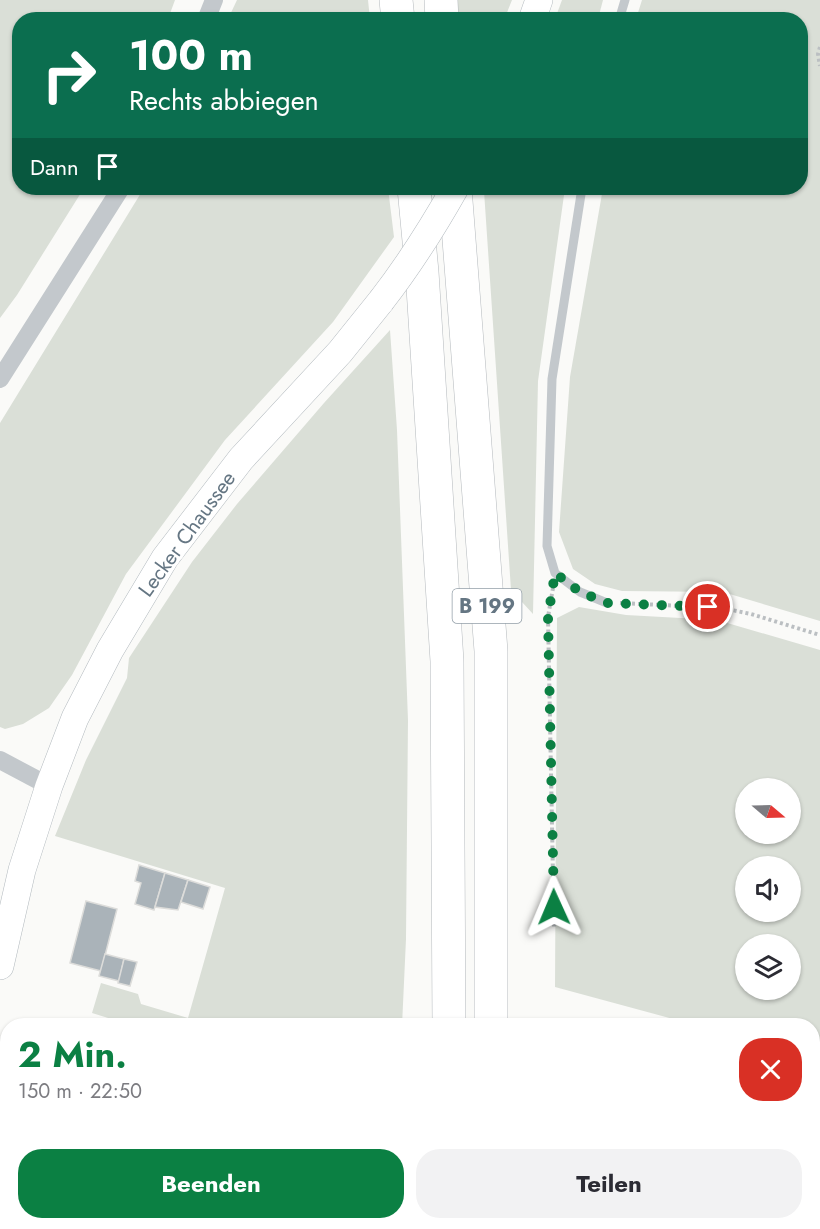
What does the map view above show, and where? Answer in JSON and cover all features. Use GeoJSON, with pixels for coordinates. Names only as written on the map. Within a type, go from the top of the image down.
{"type":"FeatureCollection","features":[{"type":"Feature","properties":{"kind":"highway","name":"B 199"},"geometry":{"type":"LineString","coordinates":[[415,195],[422,272],[447,661],[449,1018]]}},
{"type":"Feature","properties":{"kind":"highway","name":"B 199"},"geometry":{"type":"LineString","coordinates":[[456,195],[491,651],[491,1018]]}},
{"type":"Feature","properties":{"kind":"street"},"geometry":{"type":"LineString","coordinates":[[0,379],[117,195]]}},
{"type":"Feature","properties":{"kind":"street","name":"Lecker Chaussee"},"geometry":{"type":"LineString","coordinates":[[0,966],[22,870],[49,786],[75,718],[110,650],[165,558],[242,459],[340,352],[396,282],[451,195]]}},
{"type":"Feature","properties":{"kind":"street"},"geometry":{"type":"LineString","coordinates":[[0,760],[49,786]]}},
{"type":"Feature","properties":{"kind":"lane"},"geometry":{"type":"LineString","coordinates":[[581,195],[552,379],[547,546],[555,573],[580,592],[608,603]]}},
{"type":"Feature","properties":{"kind":"path"},"geometry":{"type":"LineString","coordinates":[[820,47],[818,54],[820,66]]}},
{"type":"Feature","properties":{"kind":"path"},"geometry":{"type":"LineString","coordinates":[[554,929],[548,617],[555,573]]}},
{"type":"Feature","properties":{"kind":"path"},"geometry":{"type":"LineString","coordinates":[[608,603],[722,608],[751,614],[820,635]]}},
{"type":"Feature","properties":{"kind":"shaded area"},"geometry":{"type":"Polygon","coordinates":[[[0,0],[175,0],[171,12],[12,12],[12,195],[80,195],[0,318],[0,0]]]}},
{"type":"Feature","properties":{"kind":"shaded area"},"geometry":{"type":"Polygon","coordinates":[[[237,0],[368,0],[369,12],[231,12],[237,0]]]}},
{"type":"Feature","properties":{"kind":"shaded area"},"geometry":{"type":"Polygon","coordinates":[[[457,0],[512,0],[507,12],[458,12],[457,0]]]}},
{"type":"Feature","properties":{"kind":"shaded area"},"geometry":{"type":"Polygon","coordinates":[[[562,0],[603,0],[600,12],[558,12],[562,0]]]}},
{"type":"Feature","properties":{"kind":"shaded area"},"geometry":{"type":"Polygon","coordinates":[[[642,0],[820,0],[820,621],[723,592],[622,591],[595,584],[573,569],[559,532],[570,377],[602,195],[808,195],[808,12],[638,12],[642,0]]]}},
{"type":"Feature","properties":{"kind":"shaded area"},"geometry":{"type":"Polygon","coordinates":[[[140,195],[389,195],[394,237],[333,322],[225,440],[126,574],[72,675],[49,708],[23,724],[5,729],[0,727],[0,423],[140,195]]]}},
{"type":"Feature","properties":{"kind":"shaded area"},"geometry":{"type":"Polygon","coordinates":[[[484,195],[564,195],[538,381],[533,614],[511,590],[484,195]]]}},
{"type":"Feature","properties":{"kind":"shaded area"},"geometry":{"type":"Polygon","coordinates":[[[390,330],[397,430],[408,720],[406,939],[402,1018],[188,1018],[225,888],[55,836],[86,760],[127,678],[129,658],[192,562],[237,504],[390,330]]]}},
{"type":"Feature","properties":{"kind":"shaded area"},"geometry":{"type":"Polygon","coordinates":[[[579,607],[626,615],[717,620],[820,650],[820,1018],[669,1018],[555,987],[557,618],[579,607]]]}},
{"type":"Feature","properties":{"kind":"shaded area"},"geometry":{"type":"Polygon","coordinates":[[[101,983],[138,994],[141,1004],[188,1018],[108,1018],[92,1013],[101,983]]]}},
{"type":"Feature","properties":{"kind":"building"},"geometry":{"type":"Polygon","coordinates":[[[139,865],[165,873],[154,910],[135,904],[141,883],[135,881],[139,865]]]}},
{"type":"Feature","properties":{"kind":"building"},"geometry":{"type":"Polygon","coordinates":[[[165,873],[188,880],[178,910],[155,907],[165,873]]]}},
{"type":"Feature","properties":{"kind":"building"},"geometry":{"type":"Polygon","coordinates":[[[188,880],[210,887],[203,909],[181,902],[188,880]]]}},
{"type":"Feature","properties":{"kind":"building"},"geometry":{"type":"Polygon","coordinates":[[[86,901],[117,909],[101,971],[70,963],[86,901]]]}},
{"type":"Feature","properties":{"kind":"building"},"geometry":{"type":"Polygon","coordinates":[[[105,954],[124,959],[119,981],[99,976],[105,954]]]}},
{"type":"Feature","properties":{"kind":"building"},"geometry":{"type":"Polygon","coordinates":[[[124,959],[137,962],[130,986],[118,983],[124,959]]]}},
{"type":"Feature","properties":{"kind":"route"},"geometry":{"type":"LineString","coordinates":[[554,907],[548,617],[555,573],[580,592],[608,603],[708,607]]}}]}
